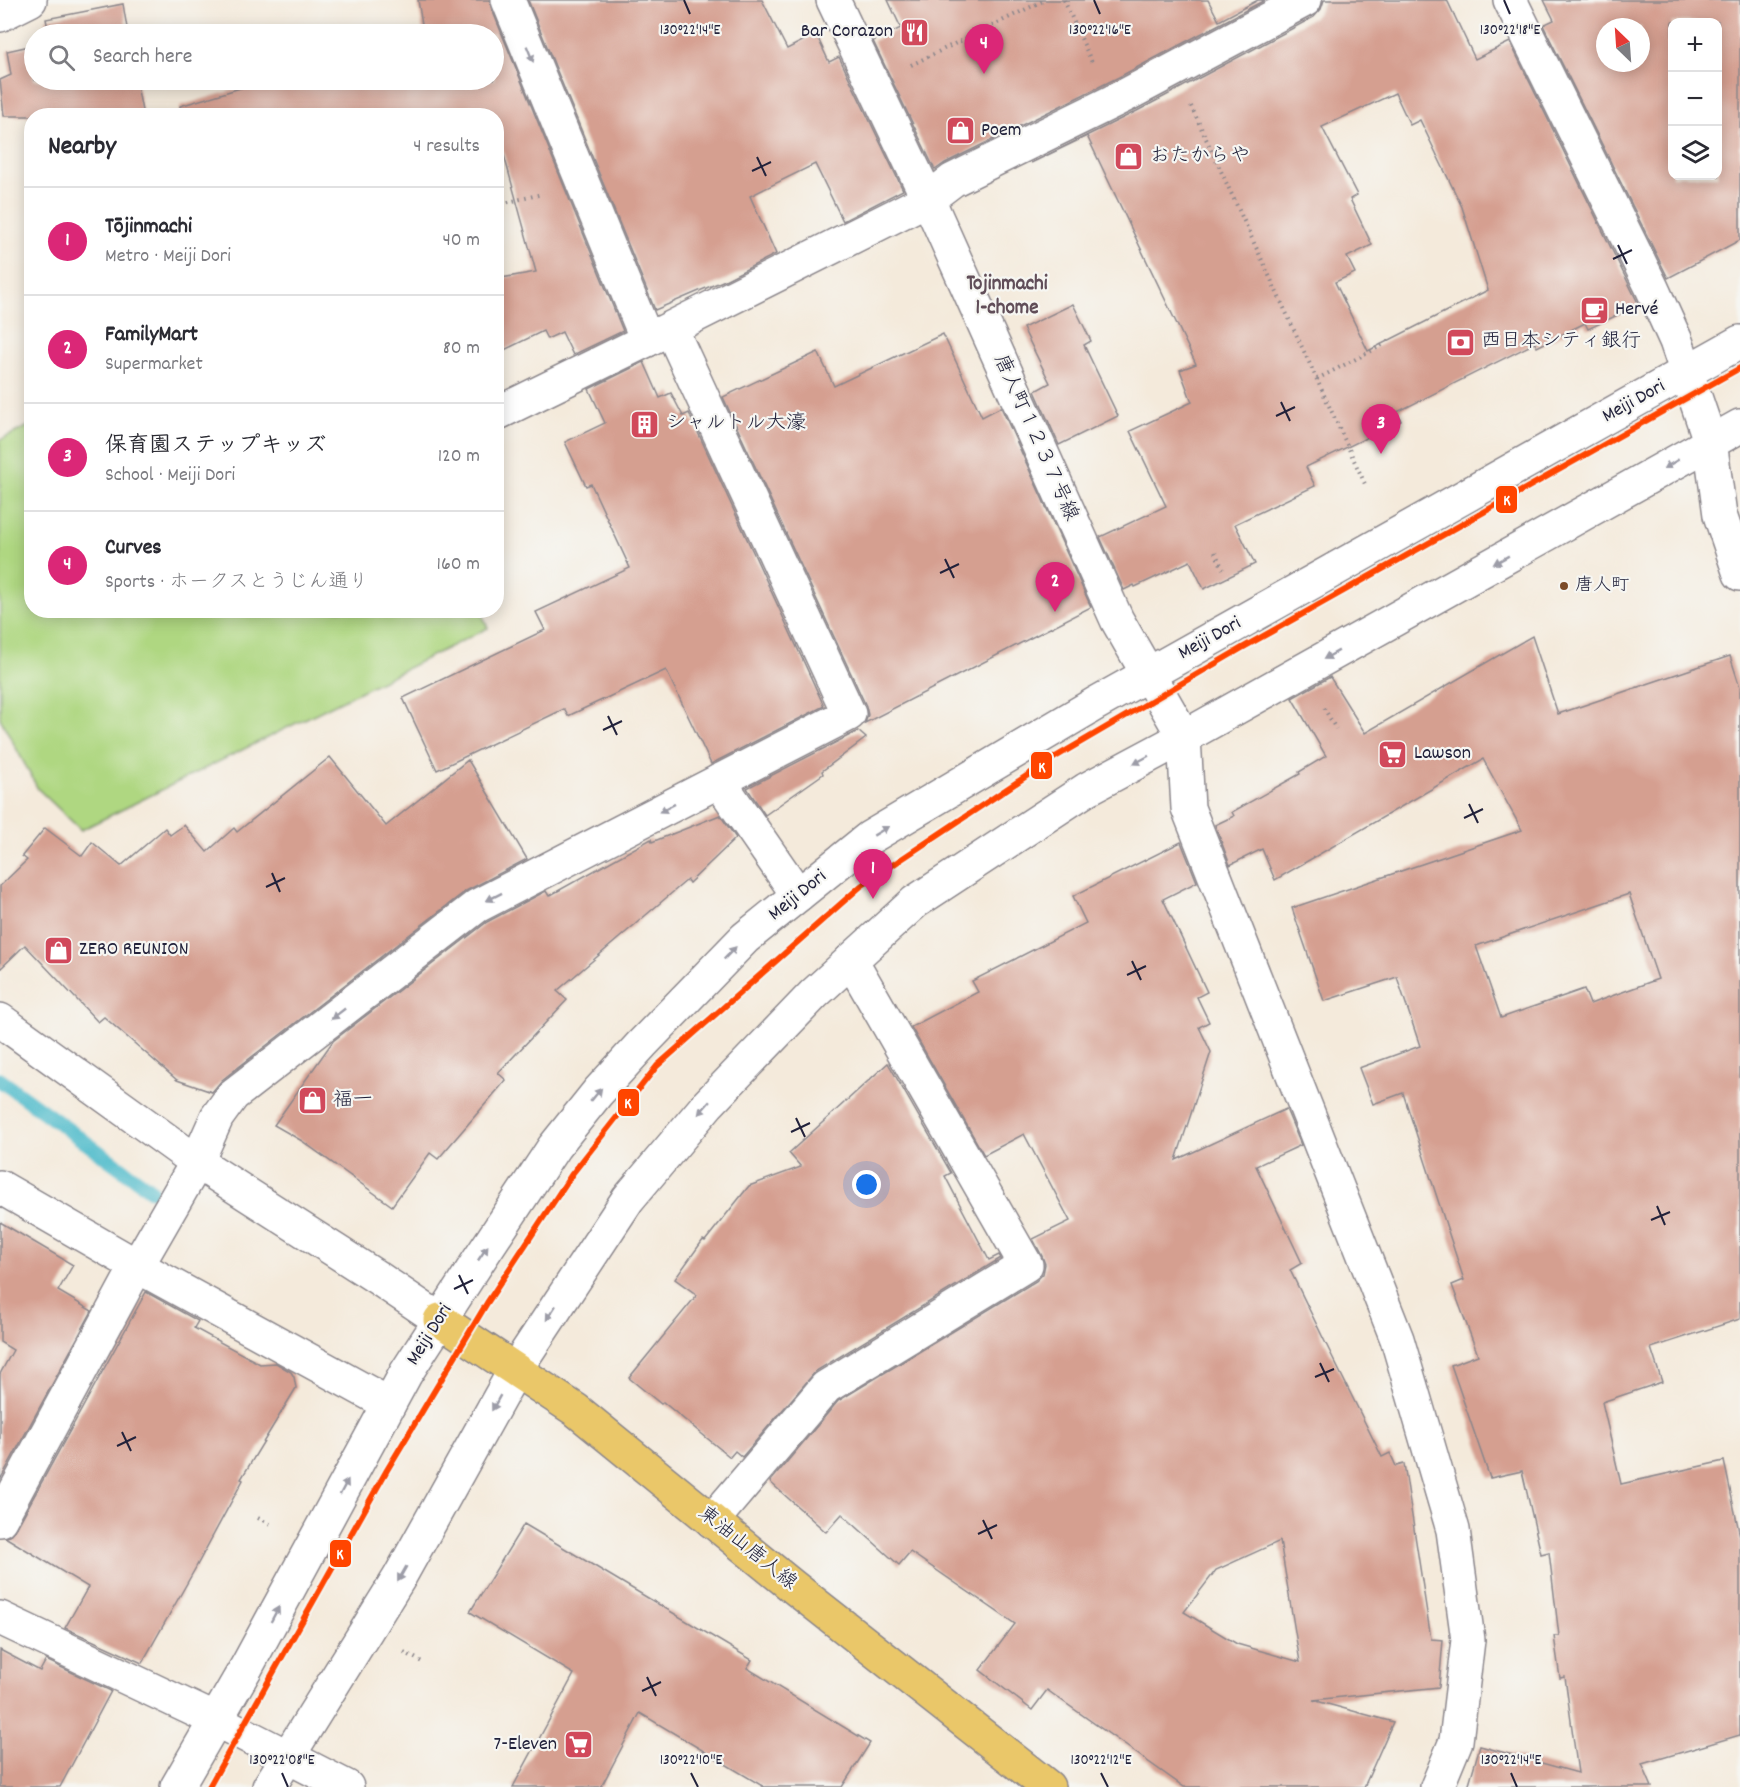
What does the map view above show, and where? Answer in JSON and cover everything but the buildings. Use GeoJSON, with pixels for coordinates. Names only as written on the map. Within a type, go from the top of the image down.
{"type":"FeatureCollection","features":[{"type":"Feature","properties":{"kind":"main road","name":"東油山唐人線"},"geometry":{"type":"LineString","coordinates":[[440,1320],[576,1410],[712,1521],[1048,1787]]}},
{"type":"Feature","properties":{"kind":"street"},"geometry":{"type":"LineString","coordinates":[[0,15],[30,0]]}},
{"type":"Feature","properties":{"kind":"street"},"geometry":{"type":"LineString","coordinates":[[0,1520],[137,1266],[197,1162],[217,1117],[233,1095],[477,906],[849,714],[659,334],[612,257],[508,0]]}},
{"type":"Feature","properties":{"kind":"street","name":"唐人町１２３７号線"},"geometry":{"type":"LineString","coordinates":[[833,0],[928,199],[1116,620],[1184,737]]}},
{"type":"Feature","properties":{"kind":"street"},"geometry":{"type":"LineString","coordinates":[[504,410],[928,199],[953,180],[1110,103],[1305,0]]}},
{"type":"Feature","properties":{"kind":"street"},"geometry":{"type":"LineString","coordinates":[[1510,0],[1652,288],[1688,372],[1710,441],[1720,515],[1740,574]]}},
{"type":"Feature","properties":{"kind":"street","name":"Meiji Dori"},"geometry":{"type":"LineString","coordinates":[[177,1787],[247,1666],[389,1404],[440,1320],[554,1147],[598,1092],[745,938],[869,838],[1148,674],[1740,342]]}},
{"type":"Feature","properties":{"kind":"street"},"geometry":{"type":"LineString","coordinates":[[269,1787],[399,1578],[515,1370],[628,1199],[708,1104],[814,994],[915,902],[1087,789],[1740,426]]}},
{"type":"Feature","properties":{"kind":"street"},"geometry":{"type":"LineString","coordinates":[[1184,737],[1188,808],[1398,1339],[1453,1530],[1468,1640],[1456,1741],[1437,1787]]}},
{"type":"Feature","properties":{"kind":"street"},"geometry":{"type":"LineString","coordinates":[[719,781],[798,895]]}},
{"type":"Feature","properties":{"kind":"street"},"geometry":{"type":"LineString","coordinates":[[712,1521],[826,1387],[1026,1265],[851,960]]}},
{"type":"Feature","properties":{"kind":"street"},"geometry":{"type":"LineString","coordinates":[[0,1020],[197,1162],[440,1320]]}},
{"type":"Feature","properties":{"kind":"street"},"geometry":{"type":"LineString","coordinates":[[0,1186],[137,1266],[389,1404]]}},
{"type":"Feature","properties":{"kind":"street"},"geometry":{"type":"LineString","coordinates":[[0,1618],[216,1720],[347,1787]]}},
{"type":"Feature","properties":{"kind":"path"},"geometry":{"type":"LineString","coordinates":[[873,84],[1045,0]]}},
{"type":"Feature","properties":{"kind":"path"},"geometry":{"type":"LineString","coordinates":[[1064,0],[1110,103]]}},
{"type":"Feature","properties":{"kind":"path"},"geometry":{"type":"LineString","coordinates":[[1173,69],[1365,484]]}},
{"type":"Feature","properties":{"kind":"path"},"geometry":{"type":"LineString","coordinates":[[1317,379],[1383,345]]}},
{"type":"Feature","properties":{"kind":"path"},"geometry":{"type":"LineString","coordinates":[[1215,552],[1223,569]]}},
{"type":"Feature","properties":{"kind":"path"},"geometry":{"type":"LineString","coordinates":[[258,1518],[272,1526]]}},
{"type":"Feature","properties":{"kind":"path"},"geometry":{"type":"LineString","coordinates":[[404,1652],[422,1662]]}},
{"type":"Feature","properties":{"kind":"green space"},"geometry":{"type":"Polygon","coordinates":[[[24,428],[24,618],[484,618],[488,628],[81,830],[38,789],[0,718],[0,440],[24,428]]]}},
{"type":"Feature","properties":{"kind":"waterway"},"geometry":{"type":"LineString","coordinates":[[0,1080],[151,1190]]}},
{"type":"Feature","properties":{"kind":"transit line","name":"K"},"geometry":{"type":"LineString","coordinates":[[209,1787],[387,1470],[487,1303],[572,1174],[657,1066],[861,886],[1052,759],[1242,648],[1740,368]]}},
{"type":"Feature","properties":{"kind":"place","name":"Bar Corazon"},"geometry":{"type":"Point","coordinates":[914,32]}},
{"type":"Feature","properties":{"kind":"place","name":"Curves"},"geometry":{"type":"Point","coordinates":[984,74]}},
{"type":"Feature","properties":{"kind":"place","name":"Poem"},"geometry":{"type":"Point","coordinates":[960,131]}},
{"type":"Feature","properties":{"kind":"place","name":"おたからや"},"geometry":{"type":"Point","coordinates":[1129,157]}},
{"type":"Feature","properties":{"kind":"place","name":"Hervé"},"geometry":{"type":"Point","coordinates":[1594,310]}},
{"type":"Feature","properties":{"kind":"place","name":"西日本シティ銀行"},"geometry":{"type":"Point","coordinates":[1460,342]}},
{"type":"Feature","properties":{"kind":"place","name":"シャルトル大濠"},"geometry":{"type":"Point","coordinates":[645,424]}},
{"type":"Feature","properties":{"kind":"place","name":"保育園ステップキッズ"},"geometry":{"type":"Point","coordinates":[1381,454]}},
{"type":"Feature","properties":{"kind":"place","name":"唐人町"},"geometry":{"type":"Point","coordinates":[1564,586]}},
{"type":"Feature","properties":{"kind":"place","name":"FamilyMart"},"geometry":{"type":"Point","coordinates":[1055,612]}},
{"type":"Feature","properties":{"kind":"place","name":"Lawson"},"geometry":{"type":"Point","coordinates":[1393,754]}},
{"type":"Feature","properties":{"kind":"place","name":"Tōjinmachi"},"geometry":{"type":"Point","coordinates":[873,899]}},
{"type":"Feature","properties":{"kind":"place","name":"ZERO REUNION"},"geometry":{"type":"Point","coordinates":[58,950]}},
{"type":"Feature","properties":{"kind":"place","name":"福一"},"geometry":{"type":"Point","coordinates":[312,1101]}},
{"type":"Feature","properties":{"kind":"place","name":"7-Eleven"},"geometry":{"type":"Point","coordinates":[578,1745]}},
{"type":"Feature","properties":{"kind":"district","name":"Tojinmachi 1-chome"},"geometry":{"type":"Point","coordinates":[1007,297]}}]}
